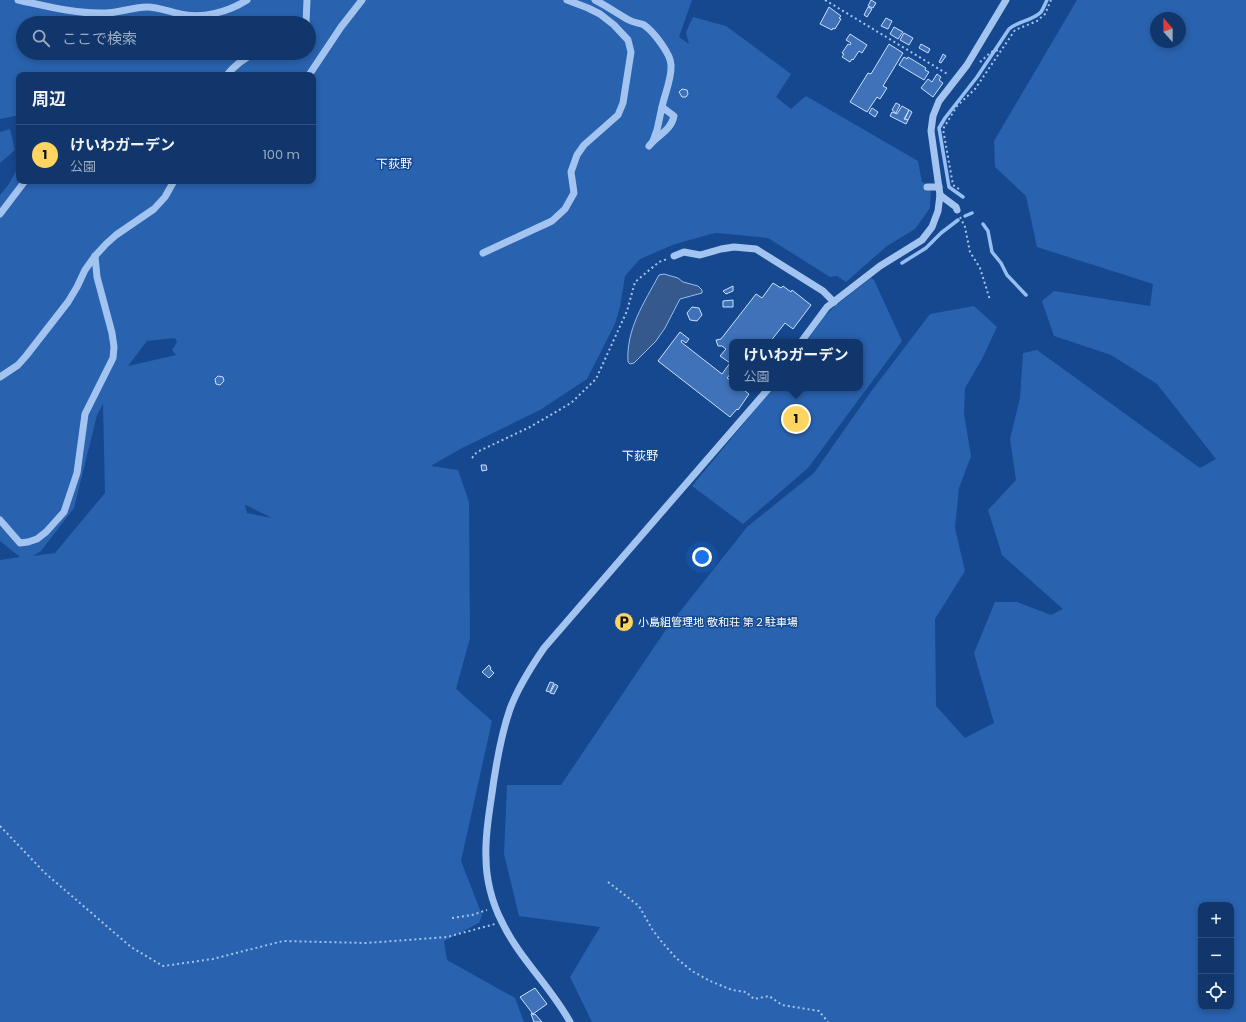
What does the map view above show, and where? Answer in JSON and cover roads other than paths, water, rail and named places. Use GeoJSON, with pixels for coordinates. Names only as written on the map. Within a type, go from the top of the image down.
{"type":"FeatureCollection","features":[{"type":"Feature","properties":{"kind":"street"},"geometry":{"type":"LineString","coordinates":[[18,0],[91,13],[107,13],[148,7],[182,15],[206,15],[222,12],[247,0]]}},
{"type":"Feature","properties":{"kind":"street"},"geometry":{"type":"LineString","coordinates":[[306,16],[307,0]]}},
{"type":"Feature","properties":{"kind":"street"},"geometry":{"type":"LineString","coordinates":[[312,72],[341,27],[362,0]]}},
{"type":"Feature","properties":{"kind":"street"},"geometry":{"type":"LineString","coordinates":[[483,253],[548,223],[565,209],[574,193],[571,172],[576,155],[584,145],[618,115],[623,103],[631,52],[628,40],[614,25],[600,14],[567,0]]}},
{"type":"Feature","properties":{"kind":"street"},"geometry":{"type":"LineString","coordinates":[[595,0],[613,9],[629,20],[644,25],[656,37],[671,58],[672,65],[662,107],[657,130],[651,144],[665,132],[673,121],[674,116],[662,107]]}},
{"type":"Feature","properties":{"kind":"street"},"geometry":{"type":"LineString","coordinates":[[803,339],[827,307],[880,266],[922,240],[932,227],[938,211],[940,195],[931,131],[933,116],[939,101],[967,65],[1006,0]]}},
{"type":"Feature","properties":{"kind":"street"},"geometry":{"type":"LineString","coordinates":[[229,72],[233,67],[243,60]]}},
{"type":"Feature","properties":{"kind":"street"},"geometry":{"type":"LineString","coordinates":[[0,214],[23,184]]}},
{"type":"Feature","properties":{"kind":"street"},"geometry":{"type":"LineString","coordinates":[[0,377],[18,365],[26,356],[68,302],[85,270],[95,256],[116,235],[154,209],[165,197],[172,184]]}},
{"type":"Feature","properties":{"kind":"street"},"geometry":{"type":"LineString","coordinates":[[927,187],[939,187]]}},
{"type":"Feature","properties":{"kind":"street"},"geometry":{"type":"LineString","coordinates":[[940,195],[956,207],[957,210]]}},
{"type":"Feature","properties":{"kind":"street"},"geometry":{"type":"LineString","coordinates":[[674,256],[684,252],[700,255],[734,247],[756,249],[823,291],[834,302]]}},
{"type":"Feature","properties":{"kind":"street"},"geometry":{"type":"LineString","coordinates":[[0,520],[20,543],[28,542],[37,539],[46,532],[64,512],[77,473],[85,414],[113,358],[114,347],[112,333],[97,277],[95,256]]}},
{"type":"Feature","properties":{"kind":"street"},"geometry":{"type":"LineString","coordinates":[[570,1022],[528,963],[502,922],[495,906],[488,875],[486,858],[487,826],[496,764],[510,708],[526,676],[544,648],[766,391]]}},
{"type":"Feature","properties":{"kind":"waterway"},"geometry":{"type":"LineString","coordinates":[[963,197],[949,187],[939,128],[977,77],[1009,29],[1041,12],[1047,0]]}},
{"type":"Feature","properties":{"kind":"waterway"},"geometry":{"type":"LineString","coordinates":[[965,216],[972,213]]}},
{"type":"Feature","properties":{"kind":"waterway"},"geometry":{"type":"LineString","coordinates":[[902,263],[926,248],[941,233],[958,220]]}},
{"type":"Feature","properties":{"kind":"waterway"},"geometry":{"type":"LineString","coordinates":[[983,224],[988,231],[992,252],[1001,263],[1007,275],[1026,295]]}},
{"type":"Feature","properties":{"kind":"place","name":"けいわガーデン"},"geometry":{"type":"Point","coordinates":[796,419]}},
{"type":"Feature","properties":{"kind":"place","name":"小島組管理地 敬和荘 第２駐車場"},"geometry":{"type":"Point","coordinates":[624,622]}},
{"type":"Feature","properties":{"kind":"district","name":"下荻野"},"geometry":{"type":"Point","coordinates":[394,163]}},
{"type":"Feature","properties":{"kind":"district","name":"下荻野"},"geometry":{"type":"Point","coordinates":[640,455]}}]}
